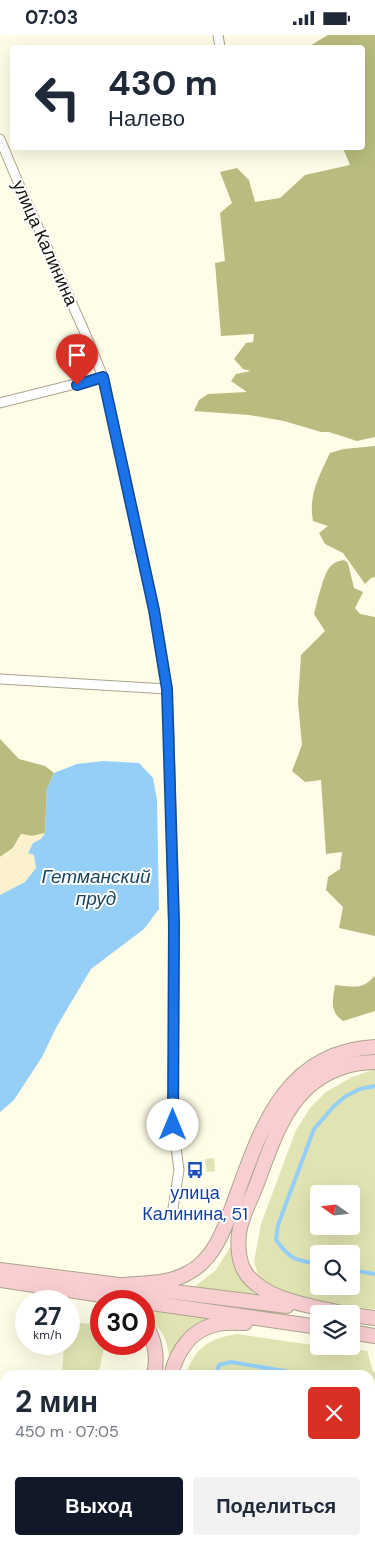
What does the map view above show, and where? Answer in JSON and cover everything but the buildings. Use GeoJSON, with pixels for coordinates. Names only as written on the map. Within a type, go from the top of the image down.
{"type":"FeatureCollection","features":[{"type":"Feature","properties":{"kind":"main road"},"geometry":{"type":"LineString","coordinates":[[124,1285],[164,1281],[187,1274],[202,1263],[214,1248],[227,1221],[262,1130],[284,1093],[297,1077],[318,1063],[341,1053],[375,1047]]}},
{"type":"Feature","properties":{"kind":"main road"},"geometry":{"type":"LineString","coordinates":[[310,1305],[272,1295],[245,1272],[239,1253],[240,1228],[277,1134],[294,1102],[307,1087],[330,1071],[360,1062],[375,1062]]}},
{"type":"Feature","properties":{"kind":"main road"},"geometry":{"type":"LineString","coordinates":[[0,1270],[310,1310]]}},
{"type":"Feature","properties":{"kind":"main road"},"geometry":{"type":"LineString","coordinates":[[0,1281],[90,1294]]}},
{"type":"Feature","properties":{"kind":"main road"},"geometry":{"type":"LineString","coordinates":[[19,1284],[90,1301]]}},
{"type":"Feature","properties":{"kind":"main road"},"geometry":{"type":"LineString","coordinates":[[155,1303],[310,1326]]}},
{"type":"Feature","properties":{"kind":"main road"},"geometry":{"type":"LineString","coordinates":[[360,1316],[375,1318]]}},
{"type":"Feature","properties":{"kind":"main road"},"geometry":{"type":"LineString","coordinates":[[172,1370],[186,1341],[199,1331],[218,1323],[296,1324]]}},
{"type":"Feature","properties":{"kind":"main road"},"geometry":{"type":"LineString","coordinates":[[155,1351],[157,1364],[155,1370]]}},
{"type":"Feature","properties":{"kind":"street","name":"улица Калинина"},"geometry":{"type":"LineString","coordinates":[[0,139],[103,377],[154,610],[167,689],[174,922],[173,1125],[179,1170],[173,1208]]}},
{"type":"Feature","properties":{"kind":"street"},"geometry":{"type":"LineString","coordinates":[[0,403],[103,377]]}},
{"type":"Feature","properties":{"kind":"street"},"geometry":{"type":"LineString","coordinates":[[0,679],[167,689]]}},
{"type":"Feature","properties":{"kind":"green space"},"geometry":{"type":"Polygon","coordinates":[[[328,35],[375,35],[375,437],[357,441],[284,421],[249,415],[194,411],[199,400],[208,394],[247,392],[231,381],[236,374],[251,371],[243,369],[234,359],[246,343],[253,342],[254,334],[221,336],[215,263],[225,261],[220,213],[232,203],[220,172],[237,168],[249,180],[255,202],[280,198],[305,175],[350,165],[344,150],[365,150],[365,45],[311,45],[328,35]]]}},
{"type":"Feature","properties":{"kind":"green space"},"geometry":{"type":"Polygon","coordinates":[[[375,446],[375,577],[365,584],[343,553],[325,544],[319,533],[328,526],[313,521],[312,503],[316,486],[330,453],[344,449],[375,446]]]}},
{"type":"Feature","properties":{"kind":"green space"},"geometry":{"type":"Polygon","coordinates":[[[344,560],[348,563],[354,588],[363,592],[355,608],[360,614],[375,617],[375,936],[339,928],[343,907],[326,890],[328,877],[340,869],[342,852],[326,854],[321,780],[305,782],[292,771],[302,745],[298,702],[301,655],[325,631],[314,614],[327,571],[338,561],[344,560]]]}},
{"type":"Feature","properties":{"kind":"green space"},"geometry":{"type":"Polygon","coordinates":[[[0,739],[19,759],[45,766],[54,773],[47,789],[45,833],[32,836],[21,834],[13,848],[0,857],[0,739]]]}},
{"type":"Feature","properties":{"kind":"green space"},"geometry":{"type":"Polygon","coordinates":[[[374,976],[375,1011],[343,1021],[336,1013],[333,1005],[335,985],[361,986],[370,981],[374,976]]]}},
{"type":"Feature","properties":{"kind":"green space"},"geometry":{"type":"Polygon","coordinates":[[[375,1069],[375,1309],[360,1308],[360,1305],[340,1305],[288,1293],[259,1278],[254,1262],[261,1224],[296,1130],[310,1108],[326,1092],[350,1078],[375,1069]]]}},
{"type":"Feature","properties":{"kind":"green space"},"geometry":{"type":"Polygon","coordinates":[[[214,1158],[215,1171],[207,1172],[205,1159],[214,1158]]]}},
{"type":"Feature","properties":{"kind":"green space"},"geometry":{"type":"Polygon","coordinates":[[[233,1247],[236,1264],[241,1276],[248,1287],[260,1299],[191,1289],[215,1271],[230,1248],[233,1247]]]}},
{"type":"Feature","properties":{"kind":"green space"},"geometry":{"type":"Polygon","coordinates":[[[155,1309],[212,1319],[170,1365],[168,1349],[160,1330],[155,1325],[155,1309]]]}},
{"type":"Feature","properties":{"kind":"green space"},"geometry":{"type":"Polygon","coordinates":[[[80,1323],[90,1324],[90,1355],[103,1355],[99,1370],[62,1370],[63,1355],[80,1355],[80,1323]]]}},
{"type":"Feature","properties":{"kind":"green space"},"geometry":{"type":"Polygon","coordinates":[[[237,1334],[310,1345],[310,1355],[360,1355],[360,1350],[367,1351],[372,1370],[187,1370],[194,1357],[204,1346],[218,1339],[237,1334]]]}},
{"type":"Feature","properties":{"kind":"sand"},"geometry":{"type":"Polygon","coordinates":[[[45,833],[41,839],[33,843],[28,853],[34,855],[36,868],[25,882],[0,895],[0,857],[13,848],[21,834],[32,836],[45,833]]]}},
{"type":"Feature","properties":{"kind":"water","name":"Гетманский пруд"},"geometry":{"type":"Polygon","coordinates":[[[103,761],[139,763],[153,778],[157,800],[159,909],[144,929],[91,969],[57,1026],[42,1057],[14,1100],[0,1112],[0,895],[25,882],[36,868],[34,855],[28,853],[33,843],[41,839],[45,833],[47,789],[54,773],[77,764],[103,761]]]}},
{"type":"Feature","properties":{"kind":"waterway"},"geometry":{"type":"LineString","coordinates":[[310,1262],[294,1258],[286,1252],[276,1240],[278,1225],[314,1129],[334,1106],[346,1096],[360,1089],[375,1086]]}},
{"type":"Feature","properties":{"kind":"waterway"},"geometry":{"type":"LineString","coordinates":[[360,1272],[375,1274]]}},
{"type":"Feature","properties":{"kind":"waterway"},"geometry":{"type":"LineString","coordinates":[[218,1370],[219,1365],[231,1362],[278,1370]]}},
{"type":"Feature","properties":{"kind":"place","name":"улица Калинина, 51"},"geometry":{"type":"Point","coordinates":[195,1170]}},
{"type":"Feature","properties":{"kind":"route"},"geometry":{"type":"LineString","coordinates":[[77,385],[103,377],[154,610],[167,689],[174,922],[173,1125]]}}]}
